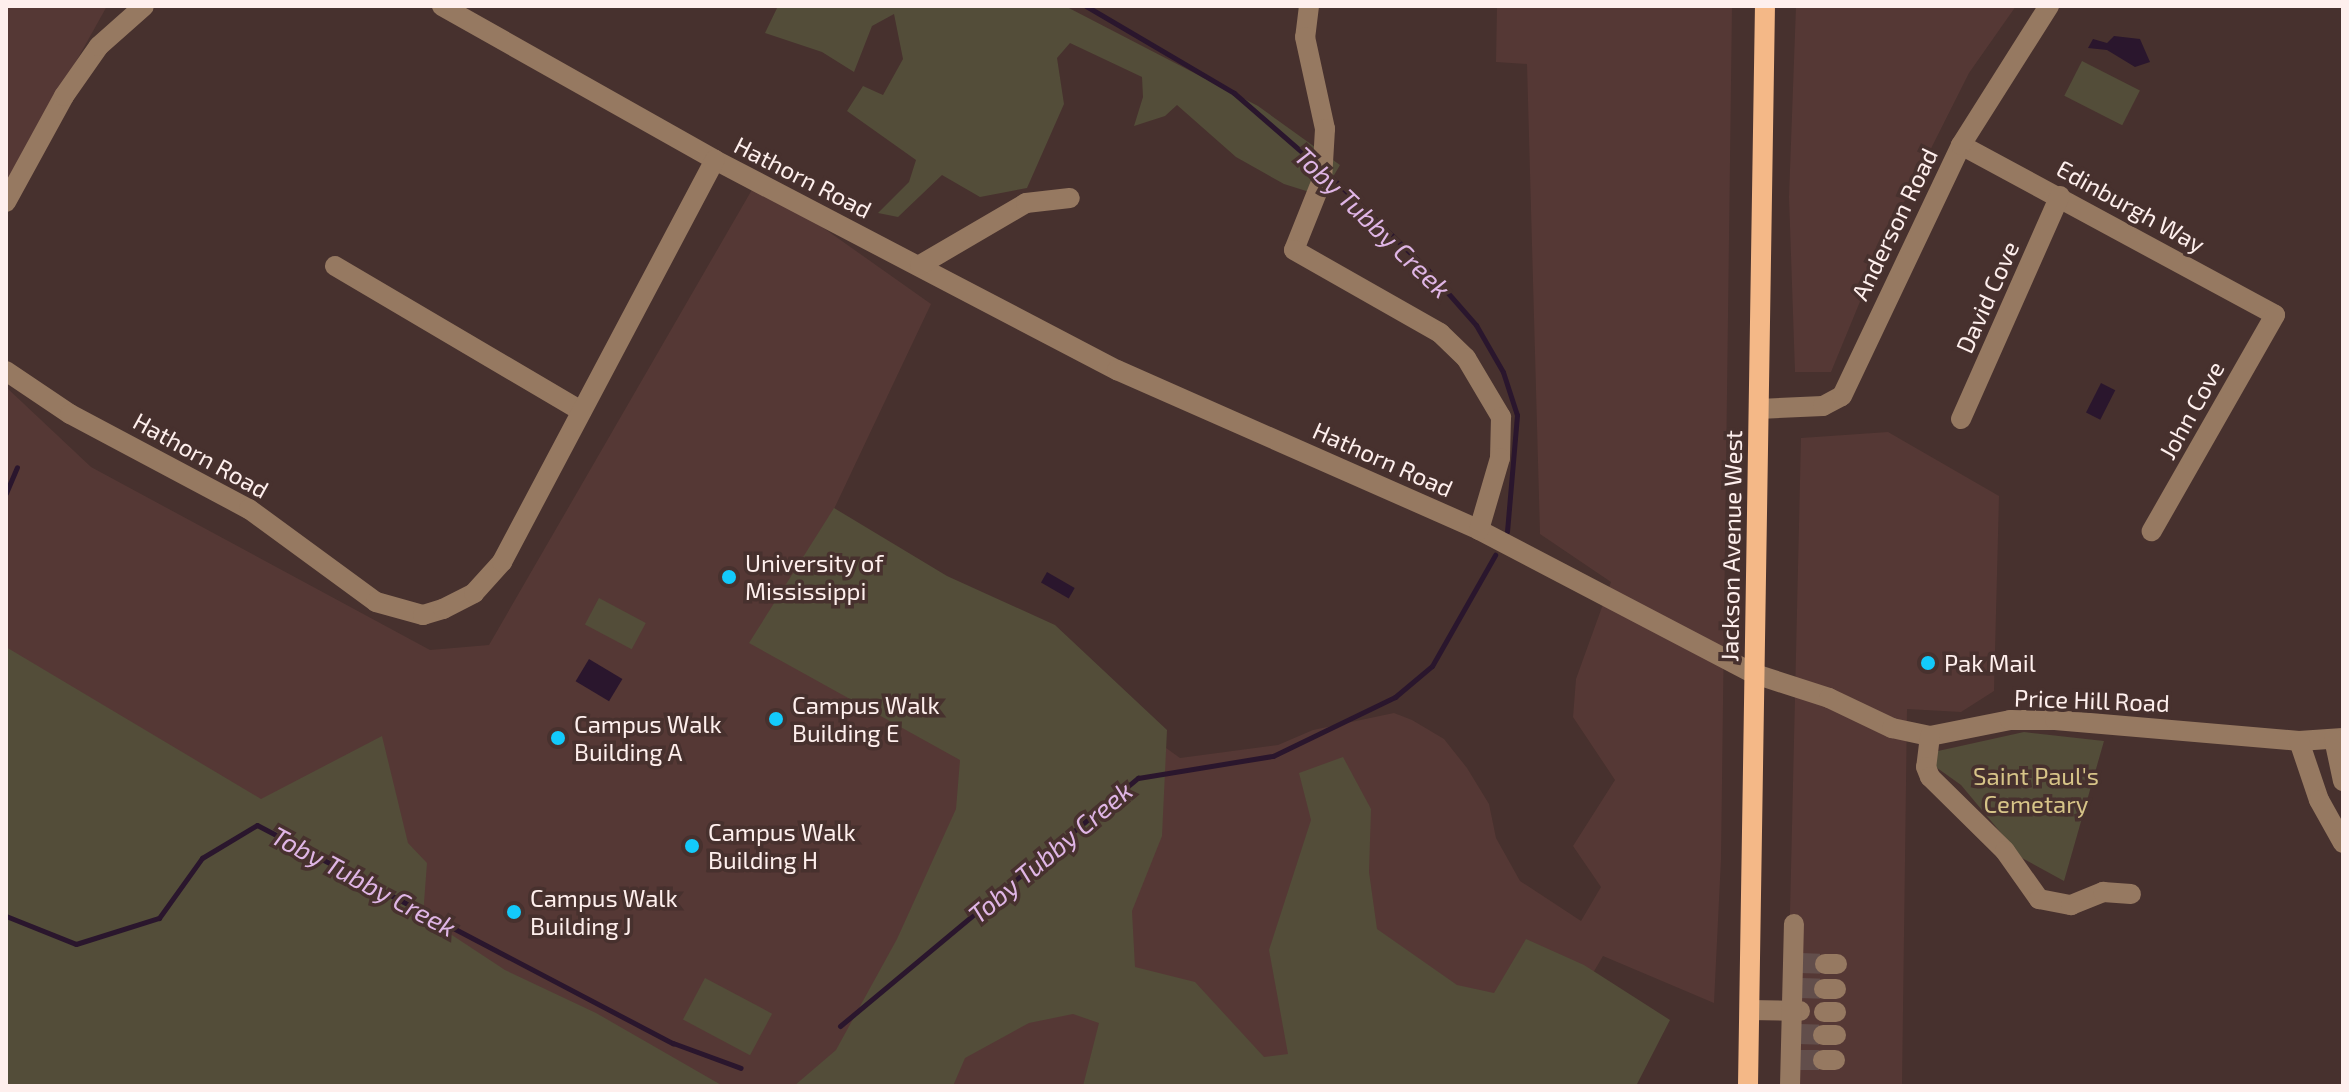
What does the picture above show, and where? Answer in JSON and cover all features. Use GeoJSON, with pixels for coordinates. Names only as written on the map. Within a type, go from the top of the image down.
{"type":"FeatureCollection","features":[{"type":"Feature","properties":{"kind":"main road","name":"Jackson Avenue West"},"geometry":{"type":"LineString","coordinates":[[1748,1086],[1765,6]]}},
{"type":"Feature","properties":{"kind":"street"},"geometry":{"type":"LineString","coordinates":[[6,202],[70,87],[99,46],[144,6]]}},
{"type":"Feature","properties":{"kind":"street"},"geometry":{"type":"LineString","coordinates":[[442,6],[715,160]]}},
{"type":"Feature","properties":{"kind":"street"},"geometry":{"type":"LineString","coordinates":[[1309,6],[1305,37],[1325,129],[1322,180],[1294,250],[1440,333],[1466,358],[1501,417],[1500,458],[1479,530]]}},
{"type":"Feature","properties":{"kind":"street","name":"Anderson Road"},"geometry":{"type":"LineString","coordinates":[[1759,409],[1823,406],[1842,396],[1961,145],[2049,6]]}},
{"type":"Feature","properties":{"kind":"street","name":"Edinburgh Way"},"geometry":{"type":"LineString","coordinates":[[1961,145],[2275,315]]}},
{"type":"Feature","properties":{"kind":"street","name":"Hathorn Road"},"geometry":{"type":"LineString","coordinates":[[6,371],[70,414],[249,509],[376,602],[423,615],[474,593],[502,562],[715,160],[1117,370],[1479,530],[1755,674]]}},
{"type":"Feature","properties":{"kind":"street","name":"David Cove"},"geometry":{"type":"LineString","coordinates":[[1961,419],[2060,196]]}},
{"type":"Feature","properties":{"kind":"street"},"geometry":{"type":"LineString","coordinates":[[920,265],[1026,203],[1070,198]]}},
{"type":"Feature","properties":{"kind":"street"},"geometry":{"type":"LineString","coordinates":[[335,266],[581,411]]}},
{"type":"Feature","properties":{"kind":"street","name":"John Cove"},"geometry":{"type":"LineString","coordinates":[[2152,531],[2275,315]]}},
{"type":"Feature","properties":{"kind":"street","name":"Price Hill Road"},"geometry":{"type":"LineString","coordinates":[[1755,674],[1829,698],[1892,728],[1930,736],[2010,720],[2055,720],[2299,741],[2339,738]]}},
{"type":"Feature","properties":{"kind":"street"},"geometry":{"type":"LineString","coordinates":[[1930,736],[1926,767],[1930,777],[2005,851],[2039,899],[2071,905],[2103,892],[2131,894]]}},
{"type":"Feature","properties":{"kind":"street"},"geometry":{"type":"LineString","coordinates":[[2339,738],[2343,781]]}},
{"type":"Feature","properties":{"kind":"street"},"geometry":{"type":"LineString","coordinates":[[2299,741],[2319,800],[2343,843]]}},
{"type":"Feature","properties":{"kind":"street"},"geometry":{"type":"LineString","coordinates":[[1790,1086],[1795,1060],[1794,924]]}},
{"type":"Feature","properties":{"kind":"street"},"geometry":{"type":"LineString","coordinates":[[1750,1010],[1796,1011]]}},
{"type":"Feature","properties":{"kind":"shaded area"},"geometry":{"type":"Polygon","coordinates":[[[6,6],[107,6],[6,187],[6,6]]]}},
{"type":"Feature","properties":{"kind":"shaded area","name":"University of Mississippi"},"geometry":{"type":"Polygon","coordinates":[[[1497,6],[1732,6],[1721,859],[1714,1003],[1603,956],[1538,1066],[1575,1086],[6,1086],[6,387],[91,467],[430,650],[489,645],[757,181],[931,304],[834,509],[1180,758],[1278,745],[1313,730],[1394,713],[1412,720],[1444,739],[1467,768],[1489,804],[1496,838],[1520,881],[1581,921],[1601,887],[1573,846],[1615,780],[1573,717],[1576,679],[1611,582],[1540,534],[1527,64],[1496,62],[1497,6]]]}},
{"type":"Feature","properties":{"kind":"shaded area"},"geometry":{"type":"Polygon","coordinates":[[[1796,6],[2016,6],[1969,73],[1887,236],[1831,372],[1795,372],[1789,197],[1796,6]]]}},
{"type":"Feature","properties":{"kind":"shaded area"},"geometry":{"type":"Polygon","coordinates":[[[2114,36],[2140,39],[2150,62],[2135,67],[2107,50],[2088,48],[2093,39],[2107,43],[2114,36]]]}},
{"type":"Feature","properties":{"kind":"shaded area"},"geometry":{"type":"Polygon","coordinates":[[[2101,383],[2115,390],[2100,420],[2086,412],[2101,383]]]}},
{"type":"Feature","properties":{"kind":"shaded area"},"geometry":{"type":"Polygon","coordinates":[[[1888,432],[1999,496],[1994,691],[1961,712],[1907,709],[1902,1086],[1786,1086],[1801,438],[1888,432]]]}},
{"type":"Feature","properties":{"kind":"shaded area"},"geometry":{"type":"Polygon","coordinates":[[[1047,572],[1075,588],[1069,598],[1041,582],[1047,572]]]}},
{"type":"Feature","properties":{"kind":"shaded area"},"geometry":{"type":"Polygon","coordinates":[[[589,659],[622,679],[609,701],[576,681],[589,659]]]}},
{"type":"Feature","properties":{"kind":"green space"},"geometry":{"type":"Polygon","coordinates":[[[778,6],[1065,6],[1258,106],[1340,165],[1322,196],[1284,184],[1236,157],[1177,105],[1165,116],[1134,126],[1143,97],[1142,77],[1070,43],[1057,58],[1064,104],[1027,188],[980,197],[942,175],[898,217],[878,213],[909,182],[916,160],[847,111],[863,86],[883,95],[903,59],[894,14],[872,26],[854,72],[822,52],[765,33],[778,6]]]}},
{"type":"Feature","properties":{"kind":"green space"},"geometry":{"type":"Polygon","coordinates":[[[2082,61],[2140,91],[2122,125],[2064,96],[2082,61]]]}},
{"type":"Feature","properties":{"kind":"green space"},"geometry":{"type":"Polygon","coordinates":[[[834,508],[947,576],[1055,625],[1167,730],[1162,836],[1132,911],[1135,967],[1195,982],[1264,1057],[1288,1054],[1269,950],[1311,820],[1299,773],[1343,757],[1371,809],[1369,872],[1377,929],[1457,985],[1494,993],[1526,939],[1584,965],[1670,1020],[1636,1086],[1083,1086],[1099,1023],[1073,1014],[1029,1023],[965,1058],[953,1086],[794,1086],[836,1050],[897,939],[956,809],[960,760],[749,643],[834,508]]]}},
{"type":"Feature","properties":{"kind":"green space"},"geometry":{"type":"Polygon","coordinates":[[[599,598],[646,623],[632,649],[585,624],[599,598]]]}},
{"type":"Feature","properties":{"kind":"green space"},"geometry":{"type":"Polygon","coordinates":[[[6,647],[261,799],[382,736],[408,843],[427,863],[423,916],[505,970],[596,1013],[723,1086],[6,1086],[6,647]]]}},
{"type":"Feature","properties":{"kind":"green space","name":"Saint Paul's Cemetary"},"geometry":{"type":"Polygon","coordinates":[[[2024,732],[2104,741],[2064,881],[2022,858],[1961,785],[1933,765],[1938,751],[2024,732]]]}},
{"type":"Feature","properties":{"kind":"green space"},"geometry":{"type":"Polygon","coordinates":[[[705,978],[772,1014],[750,1055],[683,1019],[705,978]]]}},
{"type":"Feature","properties":{"kind":"waterway","name":"Toby Tubby Creek"},"geometry":{"type":"LineString","coordinates":[[1086,6],[1234,93],[1318,166]]}},
{"type":"Feature","properties":{"kind":"waterway","name":"Toby Tubby Creek"},"geometry":{"type":"LineString","coordinates":[[1329,175],[1426,268],[1476,325],[1503,372],[1517,415],[1507,532]]}},
{"type":"Feature","properties":{"kind":"waterway"},"geometry":{"type":"LineString","coordinates":[[6,493],[17,467]]}},
{"type":"Feature","properties":{"kind":"waterway","name":"Toby Tubby Creek"},"geometry":{"type":"LineString","coordinates":[[840,1026],[1138,778],[1273,756],[1395,697],[1432,666],[1495,555]]}},
{"type":"Feature","properties":{"kind":"waterway","name":"Toby Tubby Creek"},"geometry":{"type":"LineString","coordinates":[[6,916],[76,944],[159,918],[202,858],[257,825],[673,1043],[741,1068]]}},
{"type":"Feature","properties":{"kind":"tunnel"},"geometry":{"type":"LineString","coordinates":[[1800,963],[1825,964]]}},
{"type":"Feature","properties":{"kind":"tunnel"},"geometry":{"type":"LineString","coordinates":[[1800,988],[1824,989]]}},
{"type":"Feature","properties":{"kind":"tunnel"},"geometry":{"type":"LineString","coordinates":[[1799,1034],[1823,1035]]}},
{"type":"Feature","properties":{"kind":"tunnel"},"geometry":{"type":"LineString","coordinates":[[1799,1060],[1823,1060]]}},
{"type":"Feature","properties":{"kind":"place","name":"University of Mississippi"},"geometry":{"type":"Point","coordinates":[729,577]}},
{"type":"Feature","properties":{"kind":"place","name":"Pak Mail"},"geometry":{"type":"Point","coordinates":[1928,663]}},
{"type":"Feature","properties":{"kind":"place","name":"Campus Walk Building E"},"geometry":{"type":"Point","coordinates":[776,719]}},
{"type":"Feature","properties":{"kind":"place","name":"Campus Walk Building A"},"geometry":{"type":"Point","coordinates":[558,738]}},
{"type":"Feature","properties":{"kind":"place","name":"Campus Walk Building H"},"geometry":{"type":"Point","coordinates":[692,846]}},
{"type":"Feature","properties":{"kind":"place","name":"Campus Walk Building J"},"geometry":{"type":"Point","coordinates":[514,912]}}]}
